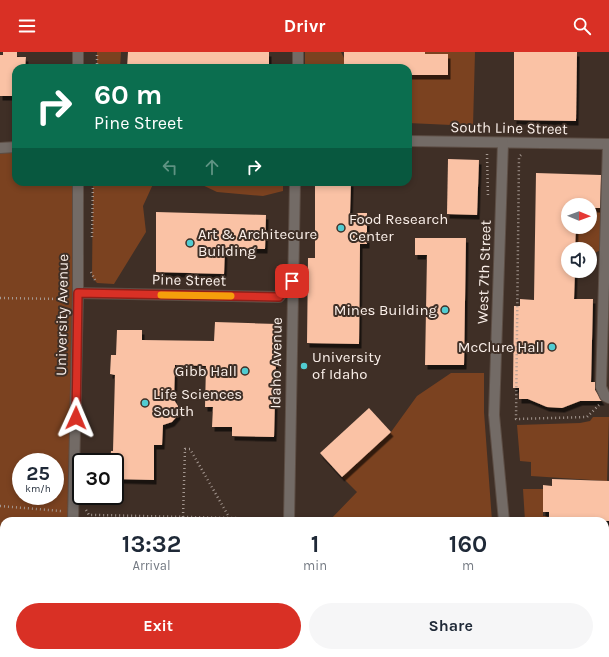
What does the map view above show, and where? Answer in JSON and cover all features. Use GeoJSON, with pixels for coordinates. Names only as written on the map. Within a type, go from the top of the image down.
{"type":"FeatureCollection","features":[{"type":"Feature","properties":{"kind":"street"},"geometry":{"type":"LineString","coordinates":[[78,52],[78,64]]}},
{"type":"Feature","properties":{"kind":"street"},"geometry":{"type":"LineString","coordinates":[[298,52],[298,64]]}},
{"type":"Feature","properties":{"kind":"street","name":"South Line Street"},"geometry":{"type":"LineString","coordinates":[[412,141],[609,144]]}},
{"type":"Feature","properties":{"kind":"street","name":"West 7th Street"},"geometry":{"type":"LineString","coordinates":[[503,143],[494,415],[504,517]]}},
{"type":"Feature","properties":{"kind":"street"},"geometry":{"type":"LineString","coordinates":[[607,397],[601,387],[609,144]]}},
{"type":"Feature","properties":{"kind":"street"},"geometry":{"type":"LineString","coordinates":[[0,148],[12,147]]}},
{"type":"Feature","properties":{"kind":"street","name":"University Avenue"},"geometry":{"type":"LineString","coordinates":[[74,517],[78,293],[78,186]]}},
{"type":"Feature","properties":{"kind":"street","name":"Idaho Avenue"},"geometry":{"type":"LineString","coordinates":[[289,517],[292,281],[295,186]]}},
{"type":"Feature","properties":{"kind":"street","name":"Pine Street"},"geometry":{"type":"LineString","coordinates":[[78,293],[279,297],[292,281]]}},
{"type":"Feature","properties":{"kind":"path"},"geometry":{"type":"LineString","coordinates":[[97,52],[97,64]]}},
{"type":"Feature","properties":{"kind":"path"},"geometry":{"type":"LineString","coordinates":[[481,152],[487,153],[488,158],[488,202]]}},
{"type":"Feature","properties":{"kind":"path"},"geometry":{"type":"LineString","coordinates":[[523,153],[519,157],[516,419],[587,417],[607,397]]}},
{"type":"Feature","properties":{"kind":"path"},"geometry":{"type":"LineString","coordinates":[[92,244],[93,186]]}},
{"type":"Feature","properties":{"kind":"path"},"geometry":{"type":"LineString","coordinates":[[91,265],[92,277],[97,283],[103,283]]}},
{"type":"Feature","properties":{"kind":"path"},"geometry":{"type":"LineString","coordinates":[[0,298],[60,299],[78,293]]}},
{"type":"Feature","properties":{"kind":"path"},"geometry":{"type":"LineString","coordinates":[[183,517],[185,449],[190,449],[229,517]]}},
{"type":"Feature","properties":{"kind":"path"},"geometry":{"type":"LineString","coordinates":[[0,506],[74,517],[86,511]]}},
{"type":"Feature","properties":{"kind":"path"},"geometry":{"type":"LineString","coordinates":[[86,511],[89,514],[95,515],[154,517]]}},
{"type":"Feature","properties":{"kind":"shaded area"},"geometry":{"type":"Polygon","coordinates":[[[97,52],[121,52],[120,64],[97,64],[97,52]]]}},
{"type":"Feature","properties":{"kind":"shaded area"},"geometry":{"type":"Polygon","coordinates":[[[305,52],[341,52],[347,64],[305,64],[305,52]]]}},
{"type":"Feature","properties":{"kind":"shaded area"},"geometry":{"type":"Polygon","coordinates":[[[425,52],[475,52],[473,126],[412,123],[412,75],[448,75],[448,54],[425,54],[425,52]]]}},
{"type":"Feature","properties":{"kind":"shaded area"},"geometry":{"type":"Polygon","coordinates":[[[12,147],[12,186],[78,186],[74,453],[72,453],[73,517],[0,517],[0,148],[12,147]]]}},
{"type":"Feature","properties":{"kind":"shaded area"},"geometry":{"type":"Polygon","coordinates":[[[93,186],[152,186],[143,206],[146,232],[114,284],[97,283],[92,277],[93,186]]]}},
{"type":"Feature","properties":{"kind":"shaded area"},"geometry":{"type":"Polygon","coordinates":[[[204,186],[283,186],[283,191],[263,196],[217,192],[204,186]]]}},
{"type":"Feature","properties":{"kind":"shaded area"},"geometry":{"type":"Polygon","coordinates":[[[597,208],[602,208],[601,250],[597,252],[597,242],[575,242],[576,234],[597,234],[597,208]]]}},
{"type":"Feature","properties":{"kind":"shaded area"},"geometry":{"type":"Polygon","coordinates":[[[451,373],[484,373],[484,412],[492,517],[333,517],[357,492],[342,477],[391,432],[417,396],[451,373]]]}},
{"type":"Feature","properties":{"kind":"shaded area"},"geometry":{"type":"Polygon","coordinates":[[[593,417],[609,417],[607,481],[531,476],[531,462],[520,461],[517,425],[580,423],[590,421],[593,417]]]}},
{"type":"Feature","properties":{"kind":"shaded area"},"geometry":{"type":"Polygon","coordinates":[[[523,489],[543,489],[543,516],[547,517],[525,517],[523,489]]]}},
{"type":"Feature","properties":{"kind":"building"},"geometry":{"type":"Polygon","coordinates":[[[3,52],[17,52],[17,57],[26,57],[25,64],[12,64],[12,96],[0,96],[0,55],[3,55],[3,52]]]}},
{"type":"Feature","properties":{"kind":"building"},"geometry":{"type":"Polygon","coordinates":[[[128,52],[269,52],[269,64],[127,64],[128,52]]]}},
{"type":"Feature","properties":{"kind":"building"},"geometry":{"type":"Polygon","coordinates":[[[344,52],[425,52],[425,54],[448,54],[448,75],[412,75],[412,64],[344,64],[344,52]]]}},
{"type":"Feature","properties":{"kind":"building"},"geometry":{"type":"Polygon","coordinates":[[[514,52],[577,52],[576,121],[514,120],[514,52]]]}},
{"type":"Feature","properties":{"kind":"building"},"geometry":{"type":"Polygon","coordinates":[[[448,159],[479,160],[477,215],[447,214],[448,159]]]}},
{"type":"Feature","properties":{"kind":"building","name":"McClure Hall"},"geometry":{"type":"Polygon","coordinates":[[[536,173],[601,175],[600,208],[597,208],[597,198],[561,198],[561,234],[576,234],[575,242],[561,242],[561,278],[575,278],[574,299],[593,299],[591,382],[595,382],[595,390],[602,401],[580,401],[562,408],[547,407],[528,399],[519,399],[519,388],[513,388],[514,306],[520,306],[520,299],[534,300],[536,173]]]}},
{"type":"Feature","properties":{"kind":"building"},"geometry":{"type":"Polygon","coordinates":[[[315,186],[351,186],[350,213],[367,213],[367,244],[360,244],[359,344],[307,343],[308,258],[315,258],[315,186]]]}},
{"type":"Feature","properties":{"kind":"building","name":"Art & Architecure Building"},"geometry":{"type":"Polygon","coordinates":[[[156,212],[266,215],[265,249],[225,248],[224,274],[156,272],[156,212]]]}},
{"type":"Feature","properties":{"kind":"building","name":"Mines Building"},"geometry":{"type":"Polygon","coordinates":[[[415,238],[466,238],[464,365],[425,365],[427,255],[415,255],[415,238]]]}},
{"type":"Feature","properties":{"kind":"building"},"geometry":{"type":"Polygon","coordinates":[[[215,322],[277,324],[274,437],[232,436],[232,427],[212,427],[213,407],[205,407],[206,366],[175,365],[174,400],[178,406],[178,415],[172,422],[163,425],[162,445],[154,445],[154,480],[124,479],[124,453],[111,453],[111,451],[113,451],[115,375],[110,374],[111,355],[116,355],[117,330],[142,330],[142,340],[214,341],[215,322]]]}},
{"type":"Feature","properties":{"kind":"building"},"geometry":{"type":"Polygon","coordinates":[[[369,408],[391,432],[342,477],[320,453],[369,408]]]}},
{"type":"Feature","properties":{"kind":"building"},"geometry":{"type":"Polygon","coordinates":[[[552,479],[609,481],[609,517],[549,517],[549,512],[543,512],[543,485],[552,486],[552,479]]]}},
{"type":"Feature","properties":{"kind":"slow traffic"},"geometry":{"type":"LineString","coordinates":[[161,295],[231,296]]}},
{"type":"Feature","properties":{"kind":"place","name":"Food Research Center"},"geometry":{"type":"Point","coordinates":[341,228]}},
{"type":"Feature","properties":{"kind":"place","name":"Art & Architecure Building"},"geometry":{"type":"Point","coordinates":[190,243]}},
{"type":"Feature","properties":{"kind":"place","name":"Mines Building"},"geometry":{"type":"Point","coordinates":[445,310]}},
{"type":"Feature","properties":{"kind":"place","name":"McClure Hall"},"geometry":{"type":"Point","coordinates":[552,347]}},
{"type":"Feature","properties":{"kind":"place","name":"University of Idaho"},"geometry":{"type":"Point","coordinates":[304,366]}},
{"type":"Feature","properties":{"kind":"place","name":"Gibb Hall"},"geometry":{"type":"Point","coordinates":[245,371]}},
{"type":"Feature","properties":{"kind":"place","name":"Life Sciences South"},"geometry":{"type":"Point","coordinates":[145,403]}},
{"type":"Feature","properties":{"kind":"route"},"geometry":{"type":"LineString","coordinates":[[76,418],[78,293],[279,297],[292,281]]}}]}
